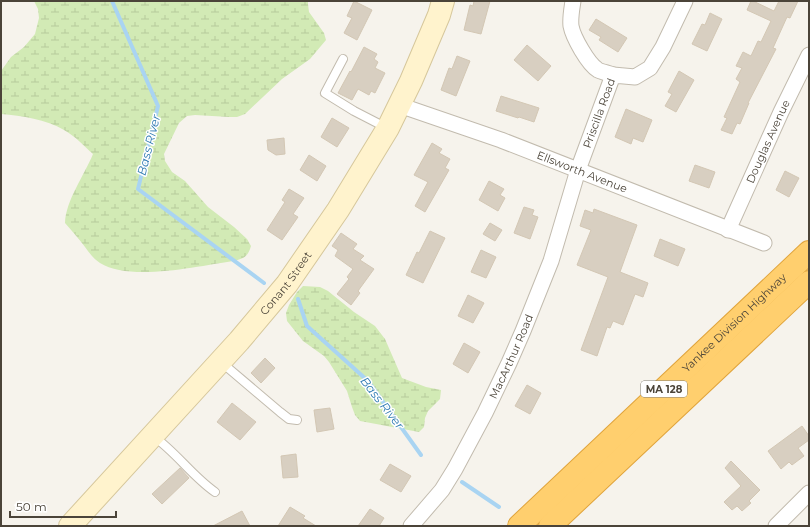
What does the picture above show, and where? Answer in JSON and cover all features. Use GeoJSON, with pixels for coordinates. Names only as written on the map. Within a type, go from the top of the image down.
{"type":"FeatureCollection","features":[{"type":"Feature","properties":{"kind":"highway","name":"Yankee Division Highway"},"geometry":{"type":"LineString","coordinates":[[519,526],[809,252]]}},
{"type":"Feature","properties":{"kind":"highway","name":"Yankee Division Highway"},"geometry":{"type":"LineString","coordinates":[[550,526],[809,282]]}},
{"type":"Feature","properties":{"kind":"main road","name":"Conant Street"},"geometry":{"type":"LineString","coordinates":[[70,526],[239,341],[287,284],[338,210],[388,128],[411,81],[443,1]]}},
{"type":"Feature","properties":{"kind":"street"},"geometry":{"type":"LineString","coordinates":[[574,1],[572,7],[571,25],[576,40],[586,57],[597,70],[613,75]]}},
{"type":"Feature","properties":{"kind":"street","name":"Priscilla Road"},"geometry":{"type":"LineString","coordinates":[[578,170],[613,75],[635,77],[650,68],[663,47],[685,1]]}},
{"type":"Feature","properties":{"kind":"street","name":"Douglas Avenue"},"geometry":{"type":"LineString","coordinates":[[728,230],[809,54]]}},
{"type":"Feature","properties":{"kind":"street","name":"Ellsworth Avenue"},"geometry":{"type":"LineString","coordinates":[[399,105],[501,140],[764,243]]}},
{"type":"Feature","properties":{"kind":"street","name":"MacArthur Road"},"geometry":{"type":"LineString","coordinates":[[411,526],[442,490],[485,412],[509,363],[550,261],[578,170]]}},
{"type":"Feature","properties":{"kind":"street"},"geometry":{"type":"LineString","coordinates":[[776,526],[809,493]]}},
{"type":"Feature","properties":{"kind":"lane"},"geometry":{"type":"LineString","coordinates":[[343,59],[325,94],[388,128]]}},
{"type":"Feature","properties":{"kind":"lane"},"geometry":{"type":"LineString","coordinates":[[220,362],[289,419],[297,420]]}},
{"type":"Feature","properties":{"kind":"lane"},"geometry":{"type":"LineString","coordinates":[[152,436],[165,445],[198,478],[215,492]]}},
{"type":"Feature","properties":{"kind":"green space"},"geometry":{"type":"Polygon","coordinates":[[[34,1],[308,1],[309,12],[324,33],[326,40],[310,59],[282,79],[245,114],[237,117],[187,116],[179,123],[164,154],[165,161],[172,172],[185,181],[208,207],[247,239],[251,246],[245,257],[233,261],[184,269],[146,272],[113,269],[100,263],[90,254],[65,223],[66,214],[72,197],[93,154],[72,135],[57,126],[34,119],[1,114],[1,71],[11,57],[24,47],[35,34],[39,18],[38,9],[34,1]]]}},
{"type":"Feature","properties":{"kind":"green space"},"geometry":{"type":"Polygon","coordinates":[[[303,286],[320,287],[328,291],[354,312],[375,326],[385,339],[402,378],[426,387],[441,390],[440,399],[428,411],[425,418],[424,427],[419,432],[360,421],[355,415],[347,391],[329,362],[324,356],[303,341],[287,321],[286,313],[289,305],[297,292],[303,286]]]}},
{"type":"Feature","properties":{"kind":"building"},"geometry":{"type":"Polygon","coordinates":[[[354,1],[372,10],[357,40],[344,33],[352,18],[347,16],[354,1]]]}},
{"type":"Feature","properties":{"kind":"building"},"geometry":{"type":"Polygon","coordinates":[[[474,1],[490,1],[481,34],[464,30],[470,5],[473,6],[474,1]]]}},
{"type":"Feature","properties":{"kind":"building"},"geometry":{"type":"Polygon","coordinates":[[[751,1],[774,11],[779,1],[798,1],[790,18],[787,17],[773,48],[776,49],[748,103],[740,124],[737,123],[732,134],[721,130],[727,118],[724,117],[740,82],[736,79],[742,68],[736,66],[743,52],[751,56],[758,41],[761,42],[771,21],[747,10],[751,1]]]}},
{"type":"Feature","properties":{"kind":"building"},"geometry":{"type":"Polygon","coordinates":[[[710,13],[722,19],[707,51],[692,44],[702,24],[705,25],[710,13]]]}},
{"type":"Feature","properties":{"kind":"building"},"geometry":{"type":"Polygon","coordinates":[[[596,19],[627,38],[618,52],[599,40],[601,37],[589,30],[596,19]]]}},
{"type":"Feature","properties":{"kind":"building"},"geometry":{"type":"Polygon","coordinates":[[[527,45],[551,66],[538,81],[514,60],[527,45]]]}},
{"type":"Feature","properties":{"kind":"building"},"geometry":{"type":"Polygon","coordinates":[[[364,47],[377,54],[374,59],[378,62],[375,68],[385,73],[375,93],[371,91],[369,95],[358,89],[352,100],[338,93],[364,47]]]}},
{"type":"Feature","properties":{"kind":"building"},"geometry":{"type":"Polygon","coordinates":[[[457,56],[470,61],[456,96],[441,90],[449,68],[452,69],[457,56]]]}},
{"type":"Feature","properties":{"kind":"building"},"geometry":{"type":"Polygon","coordinates":[[[679,71],[694,80],[676,112],[665,106],[672,94],[668,92],[679,71]]]}},
{"type":"Feature","properties":{"kind":"building"},"geometry":{"type":"Polygon","coordinates":[[[501,96],[539,108],[534,122],[496,111],[501,96]]]}},
{"type":"Feature","properties":{"kind":"building"},"geometry":{"type":"Polygon","coordinates":[[[626,109],[652,120],[643,142],[633,138],[631,144],[615,137],[626,109]]]}},
{"type":"Feature","properties":{"kind":"building"},"geometry":{"type":"Polygon","coordinates":[[[332,118],[349,128],[337,147],[321,137],[332,118]]]}},
{"type":"Feature","properties":{"kind":"building"},"geometry":{"type":"Polygon","coordinates":[[[284,138],[285,154],[276,155],[268,150],[267,140],[284,138]]]}},
{"type":"Feature","properties":{"kind":"building"},"geometry":{"type":"Polygon","coordinates":[[[432,143],[442,149],[439,153],[450,159],[445,168],[449,170],[425,212],[415,206],[428,182],[414,175],[432,143]]]}},
{"type":"Feature","properties":{"kind":"building"},"geometry":{"type":"Polygon","coordinates":[[[309,155],[326,166],[317,181],[300,170],[309,155]]]}},
{"type":"Feature","properties":{"kind":"building"},"geometry":{"type":"Polygon","coordinates":[[[695,165],[715,172],[709,188],[689,181],[695,165]]]}},
{"type":"Feature","properties":{"kind":"building"},"geometry":{"type":"Polygon","coordinates":[[[785,171],[799,178],[789,197],[776,190],[785,171]]]}},
{"type":"Feature","properties":{"kind":"building"},"geometry":{"type":"Polygon","coordinates":[[[489,181],[504,189],[500,195],[505,198],[498,211],[479,200],[489,181]]]}},
{"type":"Feature","properties":{"kind":"building"},"geometry":{"type":"Polygon","coordinates":[[[289,189],[304,198],[293,214],[298,217],[282,240],[267,230],[285,202],[282,200],[289,189]]]}},
{"type":"Feature","properties":{"kind":"building"},"geometry":{"type":"Polygon","coordinates":[[[524,207],[534,210],[532,215],[538,217],[530,239],[514,233],[524,207]]]}},
{"type":"Feature","properties":{"kind":"building"},"geometry":{"type":"Polygon","coordinates":[[[594,209],[637,225],[620,272],[648,283],[643,297],[635,294],[623,325],[613,321],[610,328],[607,327],[597,356],[581,350],[608,277],[577,265],[591,230],[580,226],[585,210],[593,213],[594,209]]]}},
{"type":"Feature","properties":{"kind":"building"},"geometry":{"type":"Polygon","coordinates":[[[490,223],[502,230],[495,241],[483,234],[490,223]]]}},
{"type":"Feature","properties":{"kind":"building"},"geometry":{"type":"Polygon","coordinates":[[[430,231],[445,238],[423,283],[406,275],[417,252],[419,253],[430,231]]]}},
{"type":"Feature","properties":{"kind":"building"},"geometry":{"type":"Polygon","coordinates":[[[341,233],[357,244],[353,249],[364,256],[360,260],[374,269],[358,291],[360,293],[351,305],[337,294],[349,279],[347,277],[353,269],[335,256],[338,250],[332,246],[341,233]]]}},
{"type":"Feature","properties":{"kind":"building"},"geometry":{"type":"Polygon","coordinates":[[[660,239],[685,249],[678,266],[654,256],[660,239]]]}},
{"type":"Feature","properties":{"kind":"building"},"geometry":{"type":"Polygon","coordinates":[[[481,250],[496,257],[486,278],[471,272],[481,250]]]}},
{"type":"Feature","properties":{"kind":"building"},"geometry":{"type":"Polygon","coordinates":[[[468,295],[484,303],[473,323],[458,316],[468,295]]]}},
{"type":"Feature","properties":{"kind":"building"},"geometry":{"type":"Polygon","coordinates":[[[464,343],[480,352],[468,373],[453,364],[464,343]]]}},
{"type":"Feature","properties":{"kind":"building"},"geometry":{"type":"Polygon","coordinates":[[[265,358],[275,368],[261,383],[251,373],[265,358]]]}},
{"type":"Feature","properties":{"kind":"building"},"geometry":{"type":"Polygon","coordinates":[[[527,385],[541,393],[530,414],[515,406],[527,385]]]}},
{"type":"Feature","properties":{"kind":"building"},"geometry":{"type":"Polygon","coordinates":[[[232,403],[256,422],[240,440],[217,422],[232,403]]]}},
{"type":"Feature","properties":{"kind":"building"},"geometry":{"type":"Polygon","coordinates":[[[330,408],[334,429],[317,432],[314,410],[330,408]]]}},
{"type":"Feature","properties":{"kind":"building"},"geometry":{"type":"Polygon","coordinates":[[[802,426],[809,436],[809,440],[798,448],[804,456],[792,465],[789,462],[781,469],[768,451],[802,426]]]}},
{"type":"Feature","properties":{"kind":"building"},"geometry":{"type":"Polygon","coordinates":[[[296,454],[298,477],[283,478],[281,456],[296,454]]]}},
{"type":"Feature","properties":{"kind":"building"},"geometry":{"type":"Polygon","coordinates":[[[731,461],[760,490],[749,501],[751,503],[742,511],[737,506],[732,510],[724,502],[741,486],[725,468],[731,461]]]}},
{"type":"Feature","properties":{"kind":"building"},"geometry":{"type":"Polygon","coordinates":[[[390,464],[411,476],[401,492],[380,480],[390,464]]]}},
{"type":"Feature","properties":{"kind":"building"},"geometry":{"type":"Polygon","coordinates":[[[180,468],[189,478],[162,504],[152,494],[180,468]]]}},
{"type":"Feature","properties":{"kind":"building"},"geometry":{"type":"Polygon","coordinates":[[[290,507],[305,516],[303,518],[316,526],[278,526],[290,507]]]}},
{"type":"Feature","properties":{"kind":"building"},"geometry":{"type":"Polygon","coordinates":[[[370,509],[384,518],[379,526],[358,526],[370,509]]]}},
{"type":"Feature","properties":{"kind":"building"},"geometry":{"type":"Polygon","coordinates":[[[242,511],[250,526],[213,526],[242,511]]]}},
{"type":"Feature","properties":{"kind":"waterway","name":"Bass River"},"geometry":{"type":"LineString","coordinates":[[112,1],[158,106],[138,189],[264,283]]}},
{"type":"Feature","properties":{"kind":"waterway","name":"Bass River"},"geometry":{"type":"LineString","coordinates":[[298,299],[307,326],[368,381],[421,455]]}},
{"type":"Feature","properties":{"kind":"waterway","name":"Bass River"},"geometry":{"type":"LineString","coordinates":[[462,482],[499,507]]}}]}
